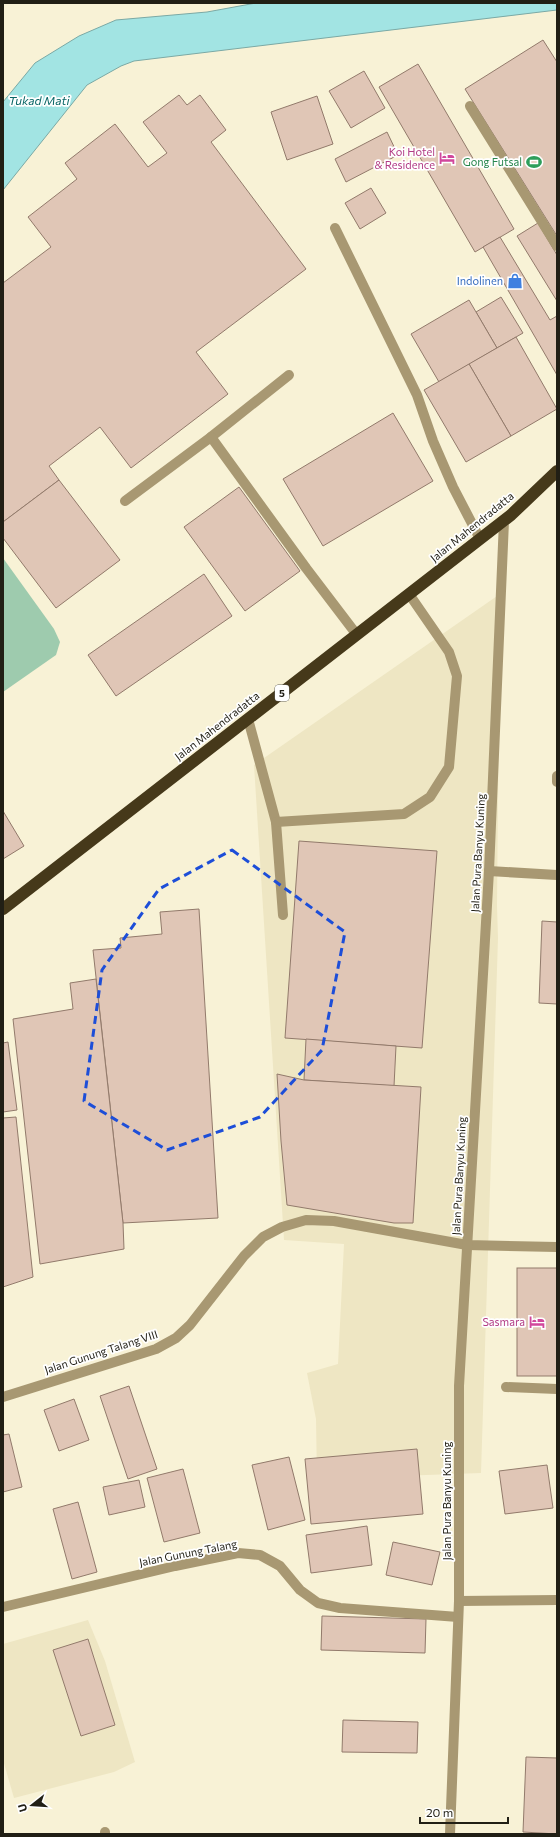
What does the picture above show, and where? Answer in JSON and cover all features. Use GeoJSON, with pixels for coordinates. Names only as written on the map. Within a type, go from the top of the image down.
{"type":"FeatureCollection","features":[{"type":"Feature","properties":{"kind":"highway","name":"Jalan Mahendradatta"},"geometry":{"type":"LineString","coordinates":[[3,910],[504,520],[557,471]]}},
{"type":"Feature","properties":{"kind":"street"},"geometry":{"type":"LineString","coordinates":[[470,106],[557,246]]}},
{"type":"Feature","properties":{"kind":"street"},"geometry":{"type":"LineString","coordinates":[[335,228],[417,395],[433,441],[453,487],[480,539]]}},
{"type":"Feature","properties":{"kind":"street"},"geometry":{"type":"LineString","coordinates":[[124,501],[211,437],[289,375]]}},
{"type":"Feature","properties":{"kind":"street"},"geometry":{"type":"LineString","coordinates":[[211,437],[306,568],[357,635]]}},
{"type":"Feature","properties":{"kind":"street","name":"Jalan Pura Banyu Kuning"},"geometry":{"type":"LineString","coordinates":[[450,1834],[459,1601],[459,1386],[489,871],[504,520]]}},
{"type":"Feature","properties":{"kind":"street"},"geometry":{"type":"LineString","coordinates":[[276,822],[404,814],[430,797],[449,767],[457,676],[448,652],[409,594]]}},
{"type":"Feature","properties":{"kind":"street"},"geometry":{"type":"LineString","coordinates":[[248,719],[276,822],[282,915]]}},
{"type":"Feature","properties":{"kind":"street"},"geometry":{"type":"LineString","coordinates":[[557,776],[557,782]]}},
{"type":"Feature","properties":{"kind":"street"},"geometry":{"type":"LineString","coordinates":[[489,871],[557,875]]}},
{"type":"Feature","properties":{"kind":"street","name":"Jalan Gunung Talang VIII"},"geometry":{"type":"LineString","coordinates":[[3,1397],[156,1349],[176,1338],[190,1324],[244,1256],[263,1237],[282,1227],[306,1220],[334,1221],[467,1245],[557,1248]]}},
{"type":"Feature","properties":{"kind":"street"},"geometry":{"type":"LineString","coordinates":[[506,1387],[557,1388]]}},
{"type":"Feature","properties":{"kind":"street","name":"Jalan Gunung Talang"},"geometry":{"type":"LineString","coordinates":[[3,1607],[175,1566],[238,1553],[260,1555],[280,1566],[300,1590],[318,1603],[340,1608],[458,1617]]}},
{"type":"Feature","properties":{"kind":"street"},"geometry":{"type":"LineString","coordinates":[[459,1601],[557,1600]]}},
{"type":"Feature","properties":{"kind":"highlighted area"},"geometry":{"type":"Polygon","coordinates":[[[232,850],[345,932],[322,1050],[260,1117],[167,1150],[84,1101],[102,970],[159,889],[232,850]]]}},
{"type":"Feature","properties":{"kind":"shaded area"},"geometry":{"type":"Polygon","coordinates":[[[500,594],[498,938],[481,1473],[317,1479],[316,1419],[307,1373],[338,1364],[344,1244],[284,1240],[254,765],[500,594]]]}},
{"type":"Feature","properties":{"kind":"shaded area"},"geometry":{"type":"Polygon","coordinates":[[[88,1620],[105,1661],[135,1762],[114,1772],[14,1798],[3,1760],[3,1644],[88,1620]]]}},
{"type":"Feature","properties":{"kind":"green space"},"geometry":{"type":"Polygon","coordinates":[[[3,558],[54,629],[60,642],[56,655],[3,692],[3,558]]]}},
{"type":"Feature","properties":{"kind":"water","name":"Tukad Mati"},"geometry":{"type":"Polygon","coordinates":[[[256,3],[557,3],[557,10],[134,61],[121,66],[87,85],[3,190],[3,102],[35,63],[79,36],[116,20],[207,12],[256,3]]]}},
{"type":"Feature","properties":{"kind":"building","name":"Gong Futsal"},"geometry":{"type":"Polygon","coordinates":[[[543,40],[557,62],[557,236],[465,89],[543,40]]]}},
{"type":"Feature","properties":{"kind":"building","name":"Koi Hotel & Residence"},"geometry":{"type":"Polygon","coordinates":[[[418,64],[514,229],[475,252],[379,87],[418,64]]]}},
{"type":"Feature","properties":{"kind":"building"},"geometry":{"type":"Polygon","coordinates":[[[364,71],[385,108],[351,128],[329,91],[364,71]]]}},
{"type":"Feature","properties":{"kind":"building"},"geometry":{"type":"Polygon","coordinates":[[[179,95],[187,105],[200,95],[226,130],[211,142],[306,269],[196,352],[228,394],[131,468],[100,427],[49,466],[59,480],[3,522],[3,283],[51,247],[28,217],[77,179],[65,163],[115,124],[148,167],[167,153],[143,122],[179,95]]]}},
{"type":"Feature","properties":{"kind":"building"},"geometry":{"type":"Polygon","coordinates":[[[317,96],[333,144],[287,160],[271,112],[317,96]]]}},
{"type":"Feature","properties":{"kind":"building"},"geometry":{"type":"Polygon","coordinates":[[[387,132],[398,155],[346,182],[335,159],[387,132]]]}},
{"type":"Feature","properties":{"kind":"building"},"geometry":{"type":"Polygon","coordinates":[[[371,188],[386,213],[360,229],[345,203],[371,188]]]}},
{"type":"Feature","properties":{"kind":"building","name":"Indolinen"},"geometry":{"type":"Polygon","coordinates":[[[538,223],[557,255],[557,301],[517,236],[538,223]]]}},
{"type":"Feature","properties":{"kind":"building","name":"Indolinen"},"geometry":{"type":"Polygon","coordinates":[[[500,237],[550,320],[557,316],[557,375],[483,247],[500,237]]]}},
{"type":"Feature","properties":{"kind":"building"},"geometry":{"type":"Polygon","coordinates":[[[501,297],[523,333],[497,348],[476,312],[501,297]]]}},
{"type":"Feature","properties":{"kind":"building"},"geometry":{"type":"Polygon","coordinates":[[[469,300],[497,348],[439,382],[411,334],[469,300]]]}},
{"type":"Feature","properties":{"kind":"building"},"geometry":{"type":"Polygon","coordinates":[[[516,337],[557,409],[511,436],[469,364],[516,337]]]}},
{"type":"Feature","properties":{"kind":"building"},"geometry":{"type":"Polygon","coordinates":[[[469,364],[511,436],[466,462],[424,390],[469,364]]]}},
{"type":"Feature","properties":{"kind":"building"},"geometry":{"type":"Polygon","coordinates":[[[393,413],[433,481],[323,546],[283,479],[393,413]]]}},
{"type":"Feature","properties":{"kind":"building"},"geometry":{"type":"Polygon","coordinates":[[[59,480],[120,560],[56,608],[3,538],[3,522],[59,480]]]}},
{"type":"Feature","properties":{"kind":"building"},"geometry":{"type":"Polygon","coordinates":[[[239,487],[300,571],[245,611],[184,527],[239,487]]]}},
{"type":"Feature","properties":{"kind":"building"},"geometry":{"type":"Polygon","coordinates":[[[204,574],[232,616],[116,696],[88,655],[204,574]]]}},
{"type":"Feature","properties":{"kind":"building"},"geometry":{"type":"Polygon","coordinates":[[[3,811],[24,846],[3,859],[3,811]]]}},
{"type":"Feature","properties":{"kind":"building"},"geometry":{"type":"Polygon","coordinates":[[[299,841],[437,851],[422,1048],[285,1038],[299,841]]]}},
{"type":"Feature","properties":{"kind":"building"},"geometry":{"type":"Polygon","coordinates":[[[199,909],[218,1218],[123,1223],[93,950],[121,948],[120,938],[162,934],[160,912],[199,909]]]}},
{"type":"Feature","properties":{"kind":"building"},"geometry":{"type":"Polygon","coordinates":[[[542,921],[557,922],[557,1004],[539,1003],[542,921]]]}},
{"type":"Feature","properties":{"kind":"building"},"geometry":{"type":"Polygon","coordinates":[[[96,979],[123,1223],[124,1249],[40,1264],[13,1019],[73,1009],[70,983],[96,979]]]}},
{"type":"Feature","properties":{"kind":"building"},"geometry":{"type":"Polygon","coordinates":[[[306,1039],[396,1046],[394,1086],[304,1080],[306,1039]]]}},
{"type":"Feature","properties":{"kind":"building"},"geometry":{"type":"Polygon","coordinates":[[[8,1042],[17,1110],[3,1112],[3,1043],[8,1042]]]}},
{"type":"Feature","properties":{"kind":"building"},"geometry":{"type":"Polygon","coordinates":[[[277,1074],[304,1080],[421,1087],[413,1223],[394,1223],[287,1205],[277,1074]]]}},
{"type":"Feature","properties":{"kind":"building"},"geometry":{"type":"Polygon","coordinates":[[[16,1117],[33,1277],[3,1287],[3,1118],[16,1117]]]}},
{"type":"Feature","properties":{"kind":"building","name":"Sasmara"},"geometry":{"type":"Polygon","coordinates":[[[517,1268],[557,1268],[557,1376],[517,1376],[517,1268]]]}},
{"type":"Feature","properties":{"kind":"building"},"geometry":{"type":"Polygon","coordinates":[[[129,1386],[157,1469],[128,1479],[100,1396],[129,1386]]]}},
{"type":"Feature","properties":{"kind":"building"},"geometry":{"type":"Polygon","coordinates":[[[74,1399],[89,1440],[59,1451],[44,1410],[74,1399]]]}},
{"type":"Feature","properties":{"kind":"building"},"geometry":{"type":"Polygon","coordinates":[[[9,1434],[22,1487],[3,1492],[3,1435],[9,1434]]]}},
{"type":"Feature","properties":{"kind":"building"},"geometry":{"type":"Polygon","coordinates":[[[417,1449],[423,1514],[311,1524],[305,1459],[417,1449]]]}},
{"type":"Feature","properties":{"kind":"building"},"geometry":{"type":"Polygon","coordinates":[[[289,1457],[305,1520],[268,1530],[252,1465],[289,1457]]]}},
{"type":"Feature","properties":{"kind":"building"},"geometry":{"type":"Polygon","coordinates":[[[547,1465],[553,1508],[505,1514],[499,1471],[547,1465]]]}},
{"type":"Feature","properties":{"kind":"building"},"geometry":{"type":"Polygon","coordinates":[[[183,1469],[200,1533],[164,1542],[147,1478],[183,1469]]]}},
{"type":"Feature","properties":{"kind":"building"},"geometry":{"type":"Polygon","coordinates":[[[139,1480],[145,1507],[109,1515],[103,1487],[139,1480]]]}},
{"type":"Feature","properties":{"kind":"building"},"geometry":{"type":"Polygon","coordinates":[[[78,1502],[97,1572],[72,1579],[53,1509],[78,1502]]]}},
{"type":"Feature","properties":{"kind":"building"},"geometry":{"type":"Polygon","coordinates":[[[367,1526],[372,1565],[311,1573],[306,1535],[367,1526]]]}},
{"type":"Feature","properties":{"kind":"building"},"geometry":{"type":"Polygon","coordinates":[[[393,1542],[440,1552],[432,1585],[386,1575],[393,1542]]]}},
{"type":"Feature","properties":{"kind":"building"},"geometry":{"type":"Polygon","coordinates":[[[322,1616],[426,1619],[425,1653],[321,1650],[322,1616]]]}},
{"type":"Feature","properties":{"kind":"building"},"geometry":{"type":"Polygon","coordinates":[[[88,1639],[115,1725],[81,1736],[53,1650],[88,1639]]]}},
{"type":"Feature","properties":{"kind":"building"},"geometry":{"type":"Polygon","coordinates":[[[343,1720],[418,1722],[417,1753],[342,1752],[343,1720]]]}},
{"type":"Feature","properties":{"kind":"building"},"geometry":{"type":"Polygon","coordinates":[[[526,1757],[557,1758],[557,1834],[523,1832],[526,1757]]]}},
{"type":"Feature","properties":{"kind":"place","name":"Koi Hotel & Residence"},"geometry":{"type":"Point","coordinates":[447,158]}},
{"type":"Feature","properties":{"kind":"place","name":"Gong Futsal"},"geometry":{"type":"Point","coordinates":[534,162]}},
{"type":"Feature","properties":{"kind":"place","name":"Indolinen"},"geometry":{"type":"Point","coordinates":[515,281]}},
{"type":"Feature","properties":{"kind":"place","name":"Sasmara"},"geometry":{"type":"Point","coordinates":[537,1322]}}]}
